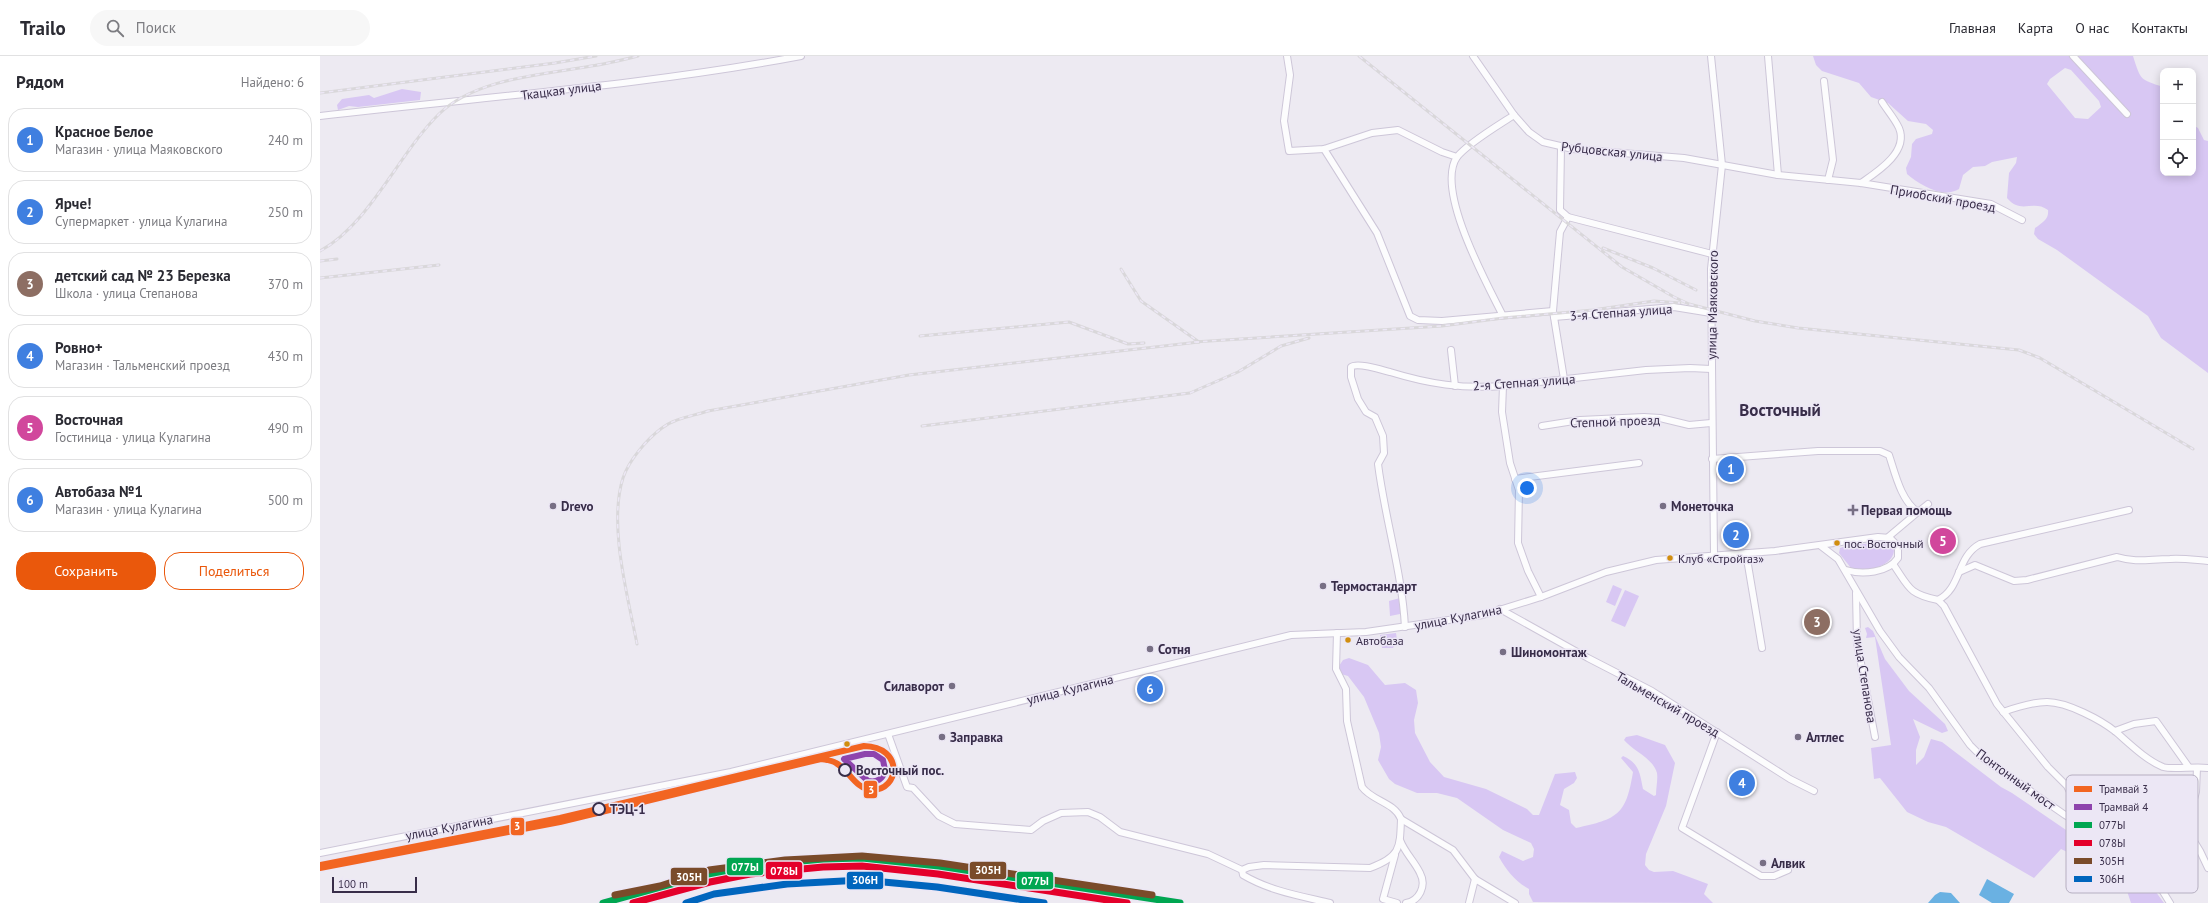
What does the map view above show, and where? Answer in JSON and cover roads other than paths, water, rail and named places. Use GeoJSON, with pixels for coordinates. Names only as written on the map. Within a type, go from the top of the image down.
{"type":"FeatureCollection","features":[{"type":"Feature","properties":{"kind":"street","name":"Ткацкая улица"},"geometry":{"type":"LineString","coordinates":[[320,116],[612,84],[738,68],[801,56]]}},
{"type":"Feature","properties":{"kind":"street"},"geometry":{"type":"LineString","coordinates":[[1287,56],[1290,74],[1284,121],[1288,151],[1324,149],[1372,133],[1398,130],[1442,152],[1457,157]]}},
{"type":"Feature","properties":{"kind":"street","name":"Рубцовская улица"},"geometry":{"type":"LineString","coordinates":[[1473,56],[1514,115],[1529,132],[1543,142],[1561,147],[1684,158],[1722,165]]}},
{"type":"Feature","properties":{"kind":"street","name":"улица Маяковского"},"geometry":{"type":"LineString","coordinates":[[1711,56],[1722,165],[1712,254],[1711,423],[1714,555]]}},
{"type":"Feature","properties":{"kind":"street"},"geometry":{"type":"LineString","coordinates":[[1768,56],[1778,175]]}},
{"type":"Feature","properties":{"kind":"street"},"geometry":{"type":"LineString","coordinates":[[2072,56],[2127,114]]}},
{"type":"Feature","properties":{"kind":"street"},"geometry":{"type":"LineString","coordinates":[[1824,81],[1833,160],[1828,180]]}},
{"type":"Feature","properties":{"kind":"street","name":"Приобский проезд"},"geometry":{"type":"LineString","coordinates":[[1861,183],[1890,160],[1900,144],[1899,128],[1882,102]]}},
{"type":"Feature","properties":{"kind":"street"},"geometry":{"type":"LineString","coordinates":[[1502,314],[1462,227],[1453,194],[1451,176],[1457,157],[1493,128],[1514,115]]}},
{"type":"Feature","properties":{"kind":"street"},"geometry":{"type":"LineString","coordinates":[[1561,147],[1560,210],[1568,217],[1651,238],[1671,245],[1712,254]]}},
{"type":"Feature","properties":{"kind":"street","name":"3-я Степная улица"},"geometry":{"type":"LineString","coordinates":[[1324,149],[1377,233],[1410,316],[1425,321],[1502,314],[1553,314],[1674,307],[1711,313]]}},
{"type":"Feature","properties":{"kind":"street","name":"Приобский проезд"},"geometry":{"type":"LineString","coordinates":[[1722,165],[1778,175],[1861,183],[1991,204],[2022,220]]}},
{"type":"Feature","properties":{"kind":"street"},"geometry":{"type":"LineString","coordinates":[[1564,379],[1553,314],[1560,232],[1568,217]]}},
{"type":"Feature","properties":{"kind":"street"},"geometry":{"type":"LineString","coordinates":[[1451,350],[1455,386]]}},
{"type":"Feature","properties":{"kind":"street","name":"2-я Степная улица"},"geometry":{"type":"LineString","coordinates":[[1405,627],[1403,602],[1396,558],[1378,464],[1384,454],[1383,436],[1374,417],[1366,412],[1358,399],[1350,369],[1354,364],[1440,385],[1455,386],[1503,386],[1653,370],[1690,368],[1711,369]]}},
{"type":"Feature","properties":{"kind":"street"},"geometry":{"type":"LineString","coordinates":[[1503,386],[1502,412],[1510,463],[1519,490],[1518,543],[1528,571],[1541,596]]}},
{"type":"Feature","properties":{"kind":"street","name":"Степной проезд"},"geometry":{"type":"LineString","coordinates":[[1542,426],[1580,420],[1644,417],[1660,418],[1689,425],[1711,423]]}},
{"type":"Feature","properties":{"kind":"street"},"geometry":{"type":"LineString","coordinates":[[1712,459],[1818,451],[1880,451],[1889,455],[1908,502],[1918,512]]}},
{"type":"Feature","properties":{"kind":"street"},"geometry":{"type":"LineString","coordinates":[[1515,478],[1639,463]]}},
{"type":"Feature","properties":{"kind":"street"},"geometry":{"type":"LineString","coordinates":[[1821,546],[1838,559],[1846,570],[1856,573],[1865,573],[1885,568],[1893,564],[1898,558],[1898,546],[1890,538],[1887,538],[1928,504]]}},
{"type":"Feature","properties":{"kind":"street"},"geometry":{"type":"LineString","coordinates":[[1938,600],[1952,590],[1968,553],[1980,544],[2129,510]]}},
{"type":"Feature","properties":{"kind":"street","name":"улица Кулагина"},"geometry":{"type":"LineString","coordinates":[[320,853],[731,772],[1291,635],[1337,634],[1405,627],[1483,615],[1541,596],[1606,572],[1636,564],[1663,559],[1821,546],[1878,537],[1887,538]]}},
{"type":"Feature","properties":{"kind":"street"},"geometry":{"type":"LineString","coordinates":[[1746,553],[1762,648]]}},
{"type":"Feature","properties":{"kind":"street"},"geometry":{"type":"LineString","coordinates":[[1959,572],[1972,566],[1980,566],[2014,581],[2027,580],[2117,557],[2137,562],[2170,559],[2208,561]]}},
{"type":"Feature","properties":{"kind":"street"},"geometry":{"type":"LineString","coordinates":[[1893,564],[1910,590],[1926,597],[1938,600],[2002,712],[2022,733],[2048,767],[2066,785]]}},
{"type":"Feature","properties":{"kind":"street","name":"Понтонный мост"},"geometry":{"type":"LineString","coordinates":[[1846,570],[1856,591],[1880,631],[1899,657],[1929,688],[1970,745],[1982,758],[2066,815]]}},
{"type":"Feature","properties":{"kind":"street","name":"улица Степанова"},"geometry":{"type":"LineString","coordinates":[[1856,591],[1857,642],[1875,738]]}},
{"type":"Feature","properties":{"kind":"street","name":"Тальменский проезд"},"geometry":{"type":"LineString","coordinates":[[1500,609],[1588,658],[1652,691],[1790,779],[1814,791]]}},
{"type":"Feature","properties":{"kind":"street"},"geometry":{"type":"LineString","coordinates":[[1337,634],[1336,670],[1346,690],[1347,721],[1362,787],[1368,796],[1390,806],[1399,813],[1401,818],[1400,840],[1382,901],[1398,903]]}},
{"type":"Feature","properties":{"kind":"street"},"geometry":{"type":"LineString","coordinates":[[2002,712],[2030,704],[2048,702],[2067,706],[2115,731],[2150,760],[2162,766],[2171,769],[2188,766],[2208,768]]}},
{"type":"Feature","properties":{"kind":"street"},"geometry":{"type":"LineString","coordinates":[[2115,731],[2134,724],[2156,721],[2188,766]]}},
{"type":"Feature","properties":{"kind":"street"},"geometry":{"type":"LineString","coordinates":[[1717,732],[1682,828],[1761,876],[1774,876],[1788,870]]}},
{"type":"Feature","properties":{"kind":"street"},"geometry":{"type":"LineString","coordinates":[[888,734],[907,787],[913,788],[946,821],[955,824],[1031,830],[1043,821],[1061,813],[1088,812],[1100,817],[1120,832],[1208,854],[1242,870],[1243,875],[1251,880],[1280,892],[1330,903]]}},
{"type":"Feature","properties":{"kind":"street"},"geometry":{"type":"LineString","coordinates":[[2197,768],[2197,775]]}},
{"type":"Feature","properties":{"kind":"street"},"geometry":{"type":"LineString","coordinates":[[1401,818],[1453,850],[1475,879],[1515,903]]}},
{"type":"Feature","properties":{"kind":"street"},"geometry":{"type":"LineString","coordinates":[[1400,840],[1405,852],[1421,874],[1420,894],[1417,899],[1406,903]]}},
{"type":"Feature","properties":{"kind":"street"},"geometry":{"type":"LineString","coordinates":[[2198,848],[2208,868]]}},
{"type":"Feature","properties":{"kind":"street"},"geometry":{"type":"LineString","coordinates":[[1242,870],[1249,867],[1264,865],[1370,868],[1383,863],[1395,855]]}},
{"type":"Feature","properties":{"kind":"street"},"geometry":{"type":"LineString","coordinates":[[1469,903],[1475,879]]}},
{"type":"Feature","properties":{"kind":"street","name":"Понтонный мост"},"geometry":{"type":"LineString","coordinates":[[2164,893],[2170,903]]}},
{"type":"Feature","properties":{"kind":"water"},"geometry":{"type":"Polygon","coordinates":[[[1987,879],[2014,894],[2009,903],[1992,903],[1979,895],[1987,879]]]}},
{"type":"Feature","properties":{"kind":"water"},"geometry":{"type":"Polygon","coordinates":[[[1940,892],[1951,893],[1960,903],[1928,903],[1940,892]]]}},
{"type":"Feature","properties":{"kind":"tram line","name":"3"},"geometry":{"type":"LineString","coordinates":[[320,865],[560,818],[864,746],[877,748],[886,753],[894,768],[888,783],[881,788],[872,790],[866,789],[857,783],[841,766],[821,759],[560,822],[320,868]]}},
{"type":"Feature","properties":{"kind":"tram line"},"geometry":{"type":"LineString","coordinates":[[821,759],[865,749]]}},
{"type":"Feature","properties":{"kind":"tram line","name":"4"},"geometry":{"type":"LineString","coordinates":[[865,754],[874,754],[883,760],[885,770],[883,776],[877,781],[868,781],[844,759],[865,754]]}},
{"type":"Feature","properties":{"kind":"railway"},"geometry":{"type":"LineString","coordinates":[[320,93],[555,63],[596,56]]}},
{"type":"Feature","properties":{"kind":"railway"},"geometry":{"type":"LineString","coordinates":[[320,251],[338,239],[354,224],[369,207],[424,130],[439,114],[454,102],[490,85],[638,56]]}},
{"type":"Feature","properties":{"kind":"railway"},"geometry":{"type":"LineString","coordinates":[[1359,56],[1622,267],[1674,297],[1689,304],[1755,321],[1798,328],[2019,350],[2040,358],[2193,449]]}},
{"type":"Feature","properties":{"kind":"railway"},"geometry":{"type":"LineString","coordinates":[[1603,248],[1653,268],[1696,290]]}},
{"type":"Feature","properties":{"kind":"railway"},"geometry":{"type":"LineString","coordinates":[[320,261],[337,259]]}},
{"type":"Feature","properties":{"kind":"railway"},"geometry":{"type":"LineString","coordinates":[[320,278],[439,265]]}},
{"type":"Feature","properties":{"kind":"railway"},"geometry":{"type":"LineString","coordinates":[[1121,269],[1141,301],[1199,342]]}},
{"type":"Feature","properties":{"kind":"railway"},"geometry":{"type":"LineString","coordinates":[[1194,342],[1442,326],[1503,318],[1593,310],[1654,301],[1680,303]]}},
{"type":"Feature","properties":{"kind":"railway"},"geometry":{"type":"LineString","coordinates":[[920,336],[1069,322],[1128,344],[1144,343]]}},
{"type":"Feature","properties":{"kind":"railway"},"geometry":{"type":"LineString","coordinates":[[922,426],[1190,393],[1238,372],[1281,346],[1309,338]]}},
{"type":"Feature","properties":{"kind":"railway"},"geometry":{"type":"LineString","coordinates":[[637,644],[618,539],[619,497],[623,478],[634,457],[650,438],[667,425],[708,411],[909,375],[1199,342]]}},
{"type":"Feature","properties":{"kind":"place","name":"Красное Белое"},"geometry":{"type":"Point","coordinates":[1731,469]}},
{"type":"Feature","properties":{"kind":"place","name":"Drevo"},"geometry":{"type":"Point","coordinates":[553,506]}},
{"type":"Feature","properties":{"kind":"place","name":"Монеточка"},"geometry":{"type":"Point","coordinates":[1663,506]}},
{"type":"Feature","properties":{"kind":"place","name":"Первая помощь"},"geometry":{"type":"Point","coordinates":[1853,510]}},
{"type":"Feature","properties":{"kind":"place","name":"Ярче!"},"geometry":{"type":"Point","coordinates":[1736,535]}},
{"type":"Feature","properties":{"kind":"place","name":"Восточная"},"geometry":{"type":"Point","coordinates":[1943,541]}},
{"type":"Feature","properties":{"kind":"place","name":"пос. Восточный"},"geometry":{"type":"Point","coordinates":[1837,543]}},
{"type":"Feature","properties":{"kind":"place","name":"Клуб «Стройгаз»"},"geometry":{"type":"Point","coordinates":[1670,558]}},
{"type":"Feature","properties":{"kind":"place","name":"Термостандарт"},"geometry":{"type":"Point","coordinates":[1323,586]}},
{"type":"Feature","properties":{"kind":"place","name":"детский сад № 23 Березка"},"geometry":{"type":"Point","coordinates":[1817,622]}},
{"type":"Feature","properties":{"kind":"place","name":"Автобаза"},"geometry":{"type":"Point","coordinates":[1348,640]}},
{"type":"Feature","properties":{"kind":"place","name":"Сотня"},"geometry":{"type":"Point","coordinates":[1150,649]}},
{"type":"Feature","properties":{"kind":"place","name":"Шиномонтаж"},"geometry":{"type":"Point","coordinates":[1503,652]}},
{"type":"Feature","properties":{"kind":"place","name":"Силаворот"},"geometry":{"type":"Point","coordinates":[952,686]}},
{"type":"Feature","properties":{"kind":"place","name":"Автобаза №1"},"geometry":{"type":"Point","coordinates":[1150,689]}},
{"type":"Feature","properties":{"kind":"place","name":"Заправка"},"geometry":{"type":"Point","coordinates":[942,737]}},
{"type":"Feature","properties":{"kind":"place","name":"Алтлес"},"geometry":{"type":"Point","coordinates":[1798,737]}},
{"type":"Feature","properties":{"kind":"place","name":"Восточный пос."},"geometry":{"type":"Point","coordinates":[845,770]}},
{"type":"Feature","properties":{"kind":"place","name":"Ровно+"},"geometry":{"type":"Point","coordinates":[1742,783]}},
{"type":"Feature","properties":{"kind":"place","name":"ТЭЦ-1"},"geometry":{"type":"Point","coordinates":[599,809]}},
{"type":"Feature","properties":{"kind":"place","name":"Алвик"},"geometry":{"type":"Point","coordinates":[1763,863]}},
{"type":"Feature","properties":{"kind":"district","name":"Восточный"},"geometry":{"type":"Point","coordinates":[1780,410]}}]}
